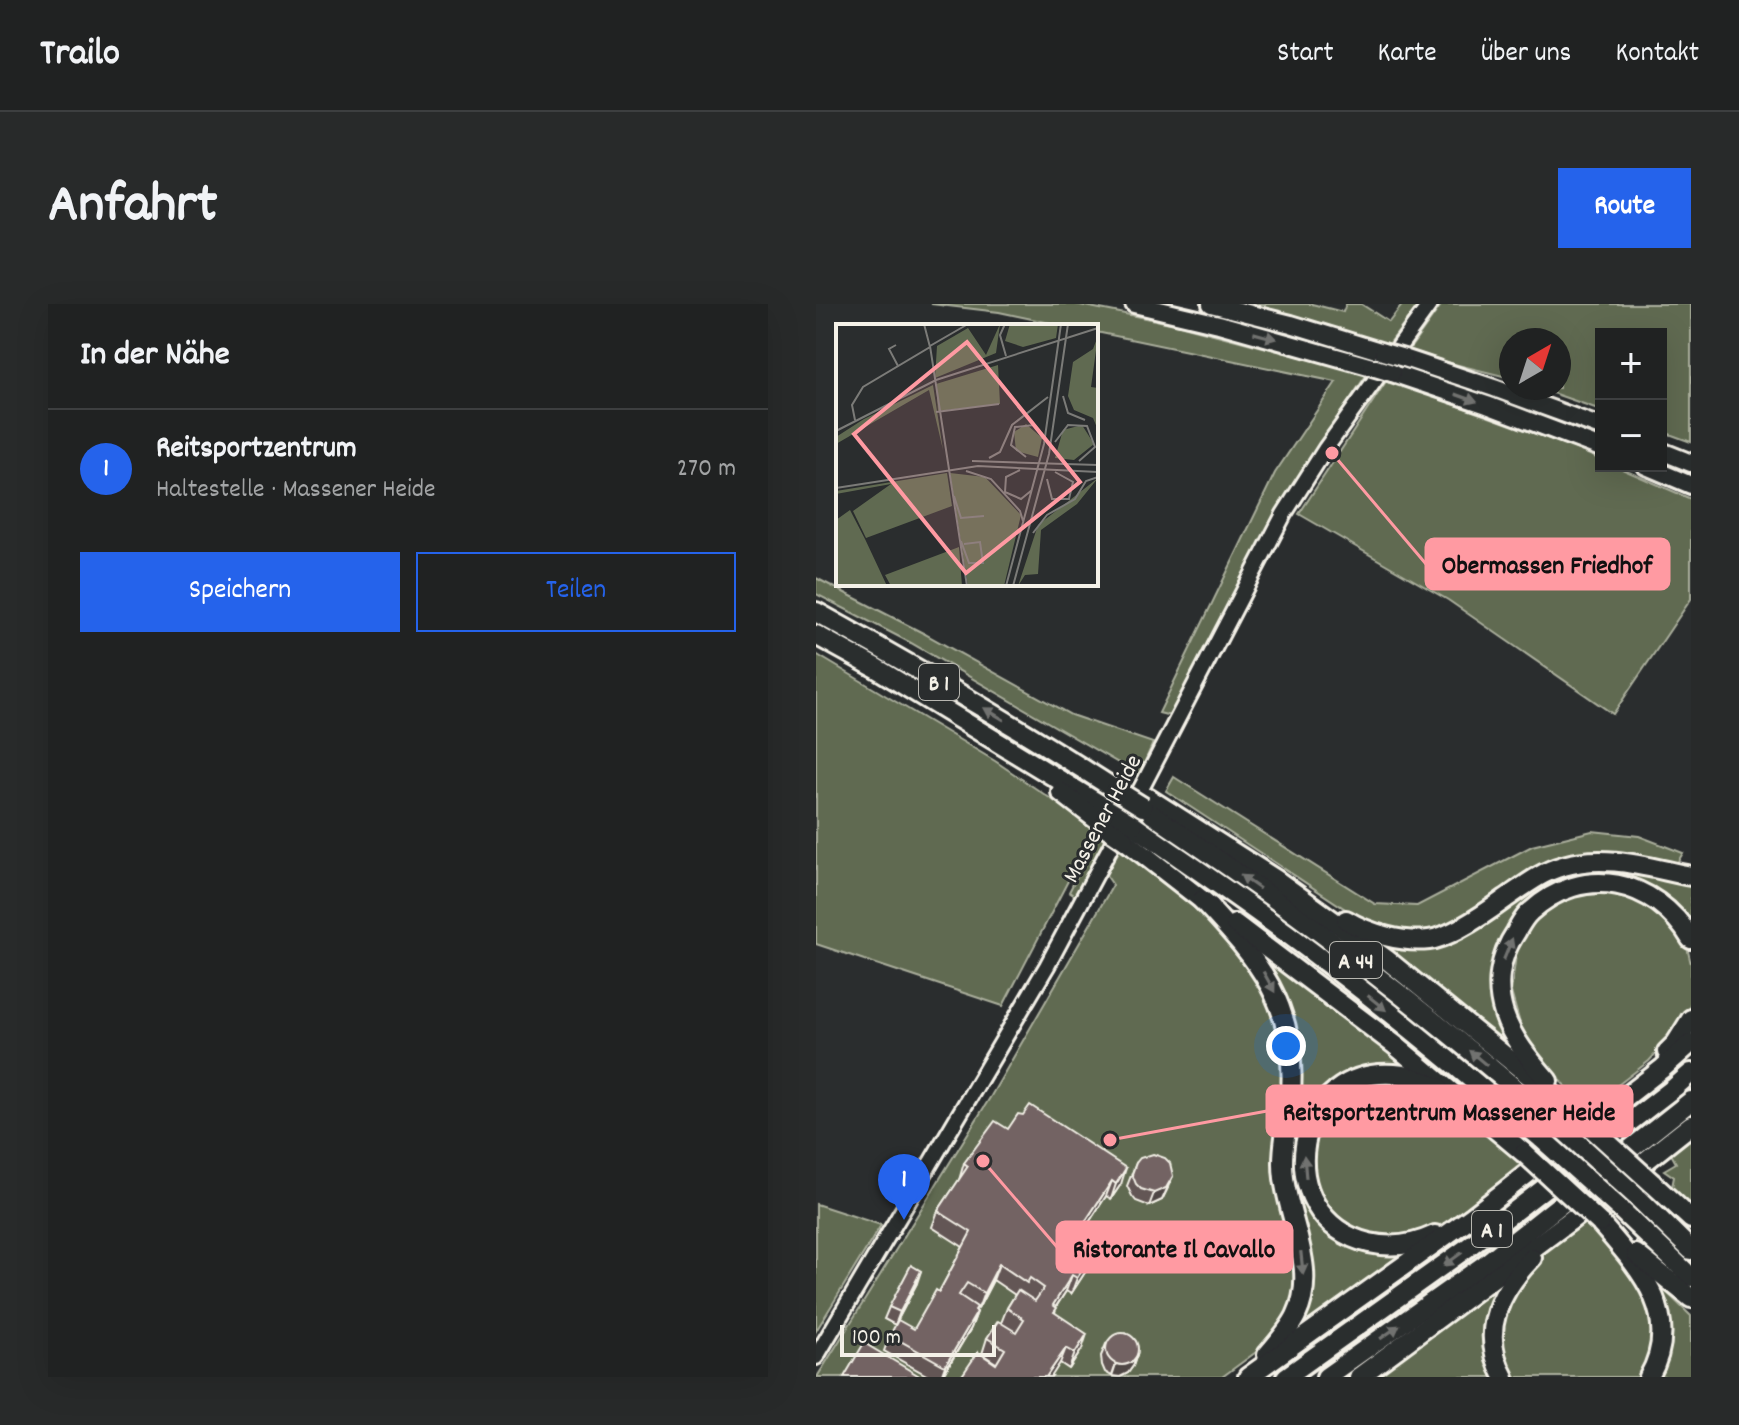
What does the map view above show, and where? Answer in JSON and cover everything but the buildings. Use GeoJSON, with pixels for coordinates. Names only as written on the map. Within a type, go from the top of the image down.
{"type":"FeatureCollection","features":[{"type":"Feature","properties":{"kind":"highway","name":"B 1"},"geometry":{"type":"LineString","coordinates":[[816,612],[917,668],[1061,755]]}},
{"type":"Feature","properties":{"kind":"highway","name":"B 1"},"geometry":{"type":"LineString","coordinates":[[816,635],[993,738]]}},
{"type":"Feature","properties":{"kind":"highway","name":"A 44"},"geometry":{"type":"LineString","coordinates":[[993,738],[1121,827],[1275,924],[1323,961],[1448,1059],[1542,1139],[1691,1277]]}},
{"type":"Feature","properties":{"kind":"highway","name":"A 44"},"geometry":{"type":"LineString","coordinates":[[1061,755],[1146,803],[1373,973],[1559,1126],[1691,1250]]}},
{"type":"Feature","properties":{"kind":"highway"},"geometry":{"type":"LineString","coordinates":[[1146,803],[1353,925],[1403,939],[1430,940],[1456,930],[1541,874],[1564,865],[1616,860],[1691,876]]}},
{"type":"Feature","properties":{"kind":"highway"},"geometry":{"type":"LineString","coordinates":[[1121,827],[1202,900],[1241,942],[1267,979],[1287,1027],[1292,1064],[1283,1177],[1304,1260],[1304,1287],[1298,1313],[1289,1328],[1245,1377]]}},
{"type":"Feature","properties":{"kind":"highway"},"geometry":{"type":"LineString","coordinates":[[1275,879],[1386,959],[1575,1113],[1691,1219]]}},
{"type":"Feature","properties":{"kind":"highway"},"geometry":{"type":"LineString","coordinates":[[1575,1113],[1523,1050],[1505,1017],[1500,970],[1506,947],[1528,914],[1555,893],[1595,883],[1619,885],[1646,895],[1667,908],[1691,939]]}},
{"type":"Feature","properties":{"kind":"highway"},"geometry":{"type":"LineString","coordinates":[[1202,900],[1384,1036],[1478,1113],[1600,1223],[1691,1298]]}},
{"type":"Feature","properties":{"kind":"highway"},"geometry":{"type":"LineString","coordinates":[[1612,1106],[1676,1043],[1691,1019]]}},
{"type":"Feature","properties":{"kind":"highway"},"geometry":{"type":"LineString","coordinates":[[1245,1377],[1473,1216],[1691,1043]]}},
{"type":"Feature","properties":{"kind":"highway","name":"A 1"},"geometry":{"type":"LineString","coordinates":[[1286,1377],[1467,1248],[1691,1073]]}},
{"type":"Feature","properties":{"kind":"highway"},"geometry":{"type":"LineString","coordinates":[[1473,1216],[1422,1241],[1380,1245],[1353,1239],[1326,1219],[1310,1195],[1304,1170],[1304,1143],[1312,1118],[1324,1101],[1342,1085],[1362,1077],[1382,1074],[1406,1076],[1439,1088],[1478,1113]]}},
{"type":"Feature","properties":{"kind":"highway","name":"A 1"},"geometry":{"type":"LineString","coordinates":[[1326,1377],[1495,1257],[1691,1101]]}},
{"type":"Feature","properties":{"kind":"highway"},"geometry":{"type":"LineString","coordinates":[[1359,1377],[1571,1220],[1691,1125]]}},
{"type":"Feature","properties":{"kind":"highway","name":"A 1"},"geometry":{"type":"LineString","coordinates":[[1504,1377],[1493,1353],[1491,1336],[1500,1303],[1524,1267],[1571,1220]]}},
{"type":"Feature","properties":{"kind":"highway"},"geometry":{"type":"LineString","coordinates":[[1600,1223],[1627,1254],[1653,1293],[1662,1335],[1649,1377]]}},
{"type":"Feature","properties":{"kind":"main road"},"geometry":{"type":"LineString","coordinates":[[1134,304],[1219,324],[1392,373],[1595,446]]}},
{"type":"Feature","properties":{"kind":"main road"},"geometry":{"type":"LineString","coordinates":[[1211,304],[1404,358],[1595,425]]}},
{"type":"Feature","properties":{"kind":"main road"},"geometry":{"type":"LineString","coordinates":[[1667,453],[1691,463]]}},
{"type":"Feature","properties":{"kind":"main road"},"geometry":{"type":"LineString","coordinates":[[1660,472],[1691,485]]}},
{"type":"Feature","properties":{"kind":"street","name":"Massener Heide"},"geometry":{"type":"LineString","coordinates":[[816,1357],[1047,966],[1284,514],[1328,444],[1430,304]]}},
{"type":"Feature","properties":{"kind":"green space"},"geometry":{"type":"Polygon","coordinates":[[[931,304],[1075,304],[1175,324],[1367,374],[1313,454],[1264,537],[1171,716],[1159,713],[1275,473],[1336,382],[1098,332],[1098,324],[1056,324],[999,312],[931,304]]]}},
{"type":"Feature","properties":{"kind":"green space"},"geometry":{"type":"Polygon","coordinates":[[[1244,304],[1312,304],[1343,312],[1346,304],[1361,304],[1389,322],[1403,304],[1419,304],[1389,344],[1244,304]]]}},
{"type":"Feature","properties":{"kind":"green space"},"geometry":{"type":"Polygon","coordinates":[[[1442,304],[1691,304],[1691,442],[1667,433],[1667,328],[1595,328],[1595,408],[1571,400],[1571,328],[1499,328],[1499,375],[1409,350],[1442,304]]]}},
{"type":"Feature","properties":{"kind":"green space"},"geometry":{"type":"Polygon","coordinates":[[[1387,380],[1572,447],[1595,457],[1595,472],[1629,472],[1691,499],[1691,599],[1613,714],[1448,600],[1299,514],[1387,380]]]}},
{"type":"Feature","properties":{"kind":"green space"},"geometry":{"type":"Polygon","coordinates":[[[816,578],[1071,715],[1153,743],[1139,775],[911,643],[816,594],[816,578]]]}},
{"type":"Feature","properties":{"kind":"green space"},"geometry":{"type":"Polygon","coordinates":[[[816,654],[995,761],[1106,836],[1075,896],[1069,892],[1089,853],[1084,850],[1003,1006],[816,944],[816,654]]]}},
{"type":"Feature","properties":{"kind":"green space"},"geometry":{"type":"Polygon","coordinates":[[[1174,777],[1375,904],[1417,906],[1532,846],[1592,831],[1639,836],[1683,853],[1677,863],[1603,851],[1555,861],[1504,888],[1460,919],[1429,930],[1395,931],[1359,918],[1166,791],[1174,777]]]}},
{"type":"Feature","properties":{"kind":"green space"},"geometry":{"type":"Polygon","coordinates":[[[1121,847],[1178,891],[1226,935],[1268,996],[1281,1042],[1295,1255],[1296,1292],[1289,1313],[1267,1344],[1222,1377],[817,1377],[991,1096],[1113,885],[1106,875],[1121,847]]]}},
{"type":"Feature","properties":{"kind":"green space"},"geometry":{"type":"Polygon","coordinates":[[[1609,866],[1691,881],[1691,922],[1673,902],[1648,885],[1613,876],[1550,888],[1493,976],[1514,1048],[1372,937],[1418,946],[1548,878],[1581,868],[1609,866]]]}},
{"type":"Feature","properties":{"kind":"green space"},"geometry":{"type":"Polygon","coordinates":[[[1600,891],[1630,895],[1655,907],[1674,926],[1687,947],[1691,964],[1691,1003],[1677,1030],[1649,1061],[1588,1108],[1550,1071],[1523,1034],[1511,992],[1517,947],[1540,914],[1569,895],[1600,891]]]}},
{"type":"Feature","properties":{"kind":"green space"},"geometry":{"type":"Polygon","coordinates":[[[1260,948],[1413,1070],[1339,1084],[1300,1170],[1352,1242],[1424,1243],[1289,1342],[1302,1314],[1288,1178],[1295,1064],[1256,952],[1260,948]]]}},
{"type":"Feature","properties":{"kind":"green space"},"geometry":{"type":"Polygon","coordinates":[[[1385,1079],[1437,1093],[1468,1114],[1521,1164],[1449,1220],[1422,1234],[1406,1238],[1362,1233],[1341,1221],[1319,1192],[1314,1174],[1312,1157],[1315,1139],[1321,1122],[1332,1106],[1356,1088],[1385,1079]]]}},
{"type":"Feature","properties":{"kind":"green space"},"geometry":{"type":"Polygon","coordinates":[[[1691,1137],[1691,1205],[1672,1187],[1674,1177],[1664,1170],[1676,1163],[1671,1154],[1691,1137]]]}},
{"type":"Feature","properties":{"kind":"green space"},"geometry":{"type":"Polygon","coordinates":[[[816,1204],[881,1225],[816,1331],[816,1204]]]}},
{"type":"Feature","properties":{"kind":"green space"},"geometry":{"type":"Polygon","coordinates":[[[1583,1219],[1622,1255],[1637,1274],[1658,1333],[1642,1377],[1509,1377],[1498,1322],[1527,1269],[1583,1219]]]}},
{"type":"Feature","properties":{"kind":"green space"},"geometry":{"type":"Polygon","coordinates":[[[1502,1280],[1495,1377],[1366,1377],[1502,1280]]]}},
{"type":"Feature","properties":{"kind":"green space"},"geometry":{"type":"Polygon","coordinates":[[[1657,1283],[1691,1316],[1691,1377],[1656,1377],[1654,1284],[1657,1283]]]}},
{"type":"Feature","properties":{"kind":"place","name":"Obermassen Friedhof"},"geometry":{"type":"Point","coordinates":[1332,453]}},
{"type":"Feature","properties":{"kind":"place","name":"Reitsportzentrum Massener Heide"},"geometry":{"type":"Point","coordinates":[1110,1140]}},
{"type":"Feature","properties":{"kind":"place","name":"Ristorante Il Cavallo"},"geometry":{"type":"Point","coordinates":[983,1161]}},
{"type":"Feature","properties":{"kind":"place","name":"Reitsportzentrum"},"geometry":{"type":"Point","coordinates":[904,1220]}}]}
